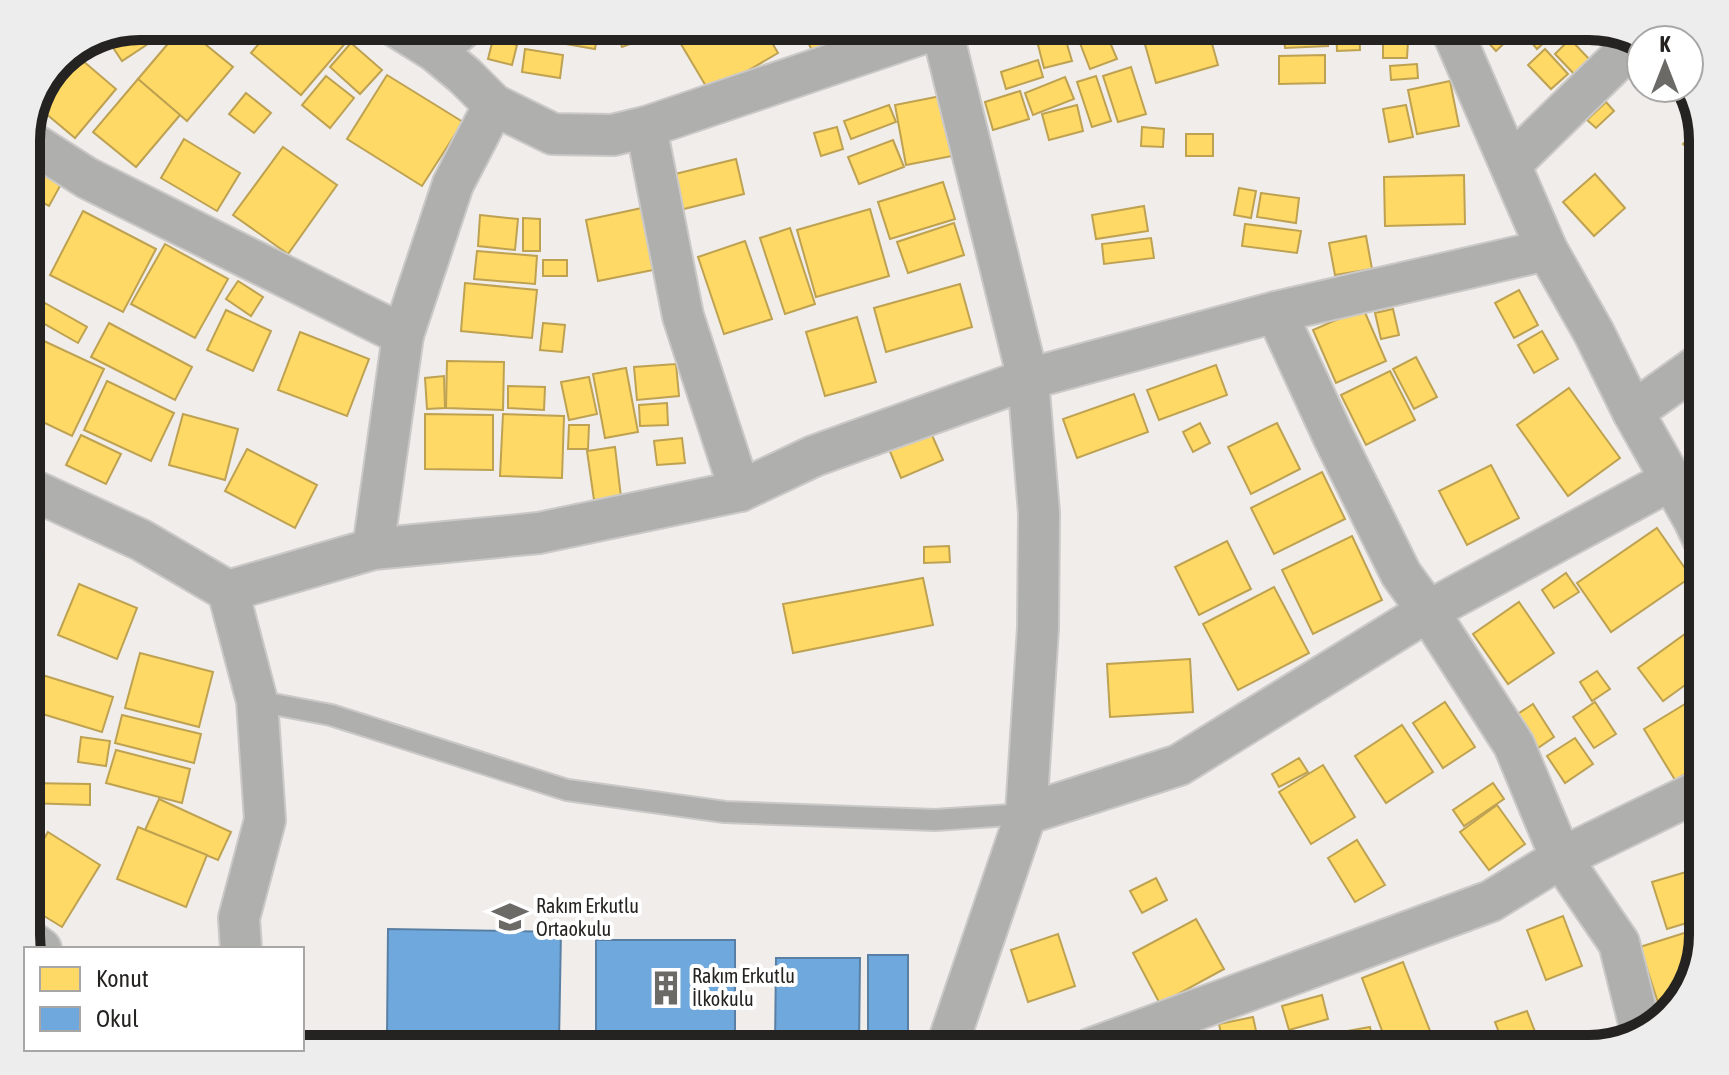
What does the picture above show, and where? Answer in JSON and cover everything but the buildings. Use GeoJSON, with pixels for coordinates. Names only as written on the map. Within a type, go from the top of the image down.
{"type":"FeatureCollection","features":[{"type":"Feature","properties":{"kind":"street"},"geometry":{"type":"LineString","coordinates":[[417,40],[465,76],[494,105],[553,134],[613,135],[646,127],[902,40]]}},
{"type":"Feature","properties":{"kind":"street"},"geometry":{"type":"LineString","coordinates":[[435,51],[448,40]]}},
{"type":"Feature","properties":{"kind":"street"},"geometry":{"type":"LineString","coordinates":[[946,40],[1028,379],[1039,513],[1038,628],[1026,814],[951,1035]]}},
{"type":"Feature","properties":{"kind":"street"},"geometry":{"type":"LineString","coordinates":[[1456,40],[1547,250],[1689,511]]}},
{"type":"Feature","properties":{"kind":"street"},"geometry":{"type":"LineString","coordinates":[[1511,164],[1625,53]]}},
{"type":"Feature","properties":{"kind":"street"},"geometry":{"type":"LineString","coordinates":[[373,549],[403,335],[453,184],[494,105]]}},
{"type":"Feature","properties":{"kind":"street"},"geometry":{"type":"LineString","coordinates":[[646,127],[683,316],[740,491]]}},
{"type":"Feature","properties":{"kind":"street"},"geometry":{"type":"LineString","coordinates":[[40,148],[87,178],[403,335]]}},
{"type":"Feature","properties":{"kind":"street"},"geometry":{"type":"LineString","coordinates":[[228,591],[373,549],[539,533],[740,491],[814,456],[1028,379],[1276,312],[1547,250]]}},
{"type":"Feature","properties":{"kind":"street"},"geometry":{"type":"LineString","coordinates":[[1276,312],[1401,574],[1514,745],[1561,858],[1619,943],[1639,1022]]}},
{"type":"Feature","properties":{"kind":"street"},"geometry":{"type":"LineString","coordinates":[[1633,412],[1689,372]]}},
{"type":"Feature","properties":{"kind":"street"},"geometry":{"type":"LineString","coordinates":[[1026,814],[1179,765],[1428,611],[1671,480]]}},
{"type":"Feature","properties":{"kind":"street"},"geometry":{"type":"LineString","coordinates":[[40,493],[141,540],[228,591],[257,701],[265,820],[239,918],[241,947]]}},
{"type":"Feature","properties":{"kind":"street"},"geometry":{"type":"LineString","coordinates":[[1128,1035],[1491,901],[1561,858],[1689,796]]}},
{"type":"Feature","properties":{"kind":"lane"},"geometry":{"type":"LineString","coordinates":[[257,701],[331,715],[567,790],[725,812],[935,820],[1026,814]]}},
{"type":"Feature","properties":{"kind":"place","name":"Rakım Erkutlu Ortaokulu"},"geometry":{"type":"Point","coordinates":[510,917]}},
{"type":"Feature","properties":{"kind":"place","name":"Rakım Erkutlu İlkokulu"},"geometry":{"type":"Point","coordinates":[666,988]}}]}
